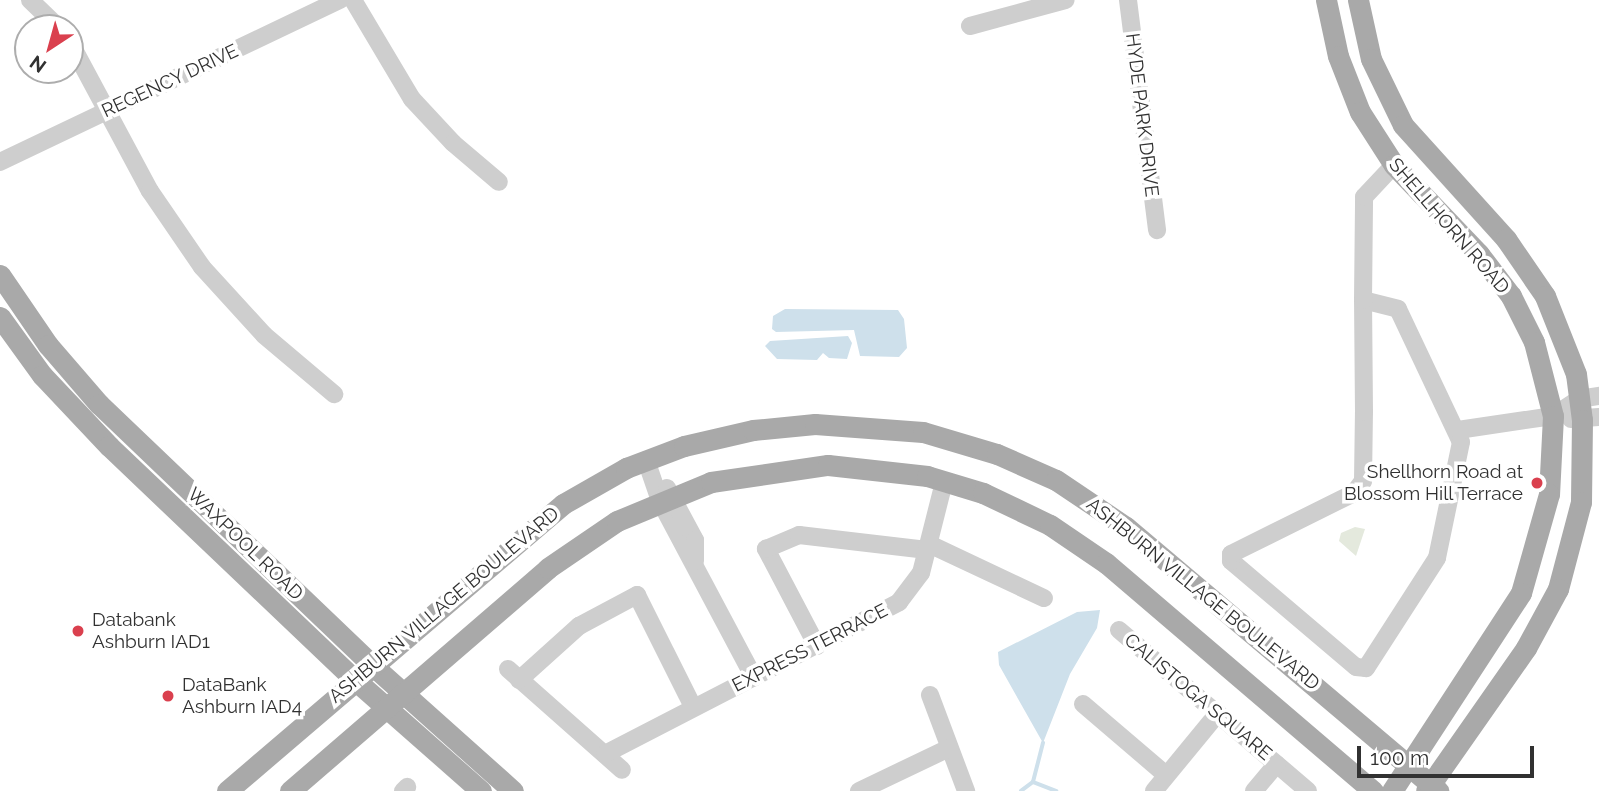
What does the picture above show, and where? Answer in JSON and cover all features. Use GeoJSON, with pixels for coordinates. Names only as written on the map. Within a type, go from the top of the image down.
{"type":"FeatureCollection","features":[{"type":"Feature","properties":{"kind":"main road","name":"SHELLHORN ROAD"},"geometry":{"type":"LineString","coordinates":[[1326,0],[1345,79],[1360,112],[1394,165],[1479,254],[1511,296],[1534,342],[1553,416],[1547,507],[1521,593],[1392,791]]}},
{"type":"Feature","properties":{"kind":"main road","name":"SHELLHORN ROAD"},"geometry":{"type":"LineString","coordinates":[[1358,0],[1371,60],[1403,125],[1506,239],[1534,278],[1568,349],[1590,408],[1581,502],[1558,589],[1526,648],[1431,789]]}},
{"type":"Feature","properties":{"kind":"main road","name":"WAXPOOL ROAD"},"geometry":{"type":"LineString","coordinates":[[0,275],[84,388],[372,665],[513,791]]}},
{"type":"Feature","properties":{"kind":"main road","name":"WAXPOOL ROAD"},"geometry":{"type":"LineString","coordinates":[[0,317],[83,420],[355,680],[481,791]]}},
{"type":"Feature","properties":{"kind":"main road","name":"ASHBURN VILLAGE BOULEVARD"},"geometry":{"type":"LineString","coordinates":[[227,791],[554,511],[646,460],[753,430],[847,424],[923,432],[1027,465],[1126,527],[1409,766],[1431,789]]}},
{"type":"Feature","properties":{"kind":"main road","name":"ASHBURN VILLAGE BOULEVARD"},"geometry":{"type":"LineString","coordinates":[[290,791],[566,554],[666,498],[711,482],[796,467],[862,467],[944,482],[1029,513],[1095,555],[1373,791]]}},
{"type":"Feature","properties":{"kind":"street"},"geometry":{"type":"LineString","coordinates":[[30,0],[44,14]]}},
{"type":"Feature","properties":{"kind":"street","name":"REGENCY DRIVE"},"geometry":{"type":"LineString","coordinates":[[0,162],[340,0]]}},
{"type":"Feature","properties":{"kind":"street"},"geometry":{"type":"LineString","coordinates":[[353,0],[412,99],[453,143],[499,182]]}},
{"type":"Feature","properties":{"kind":"street"},"geometry":{"type":"LineString","coordinates":[[970,26],[1066,0]]}},
{"type":"Feature","properties":{"kind":"street","name":"HYDE PARK DRIVE"},"geometry":{"type":"LineString","coordinates":[[1128,0],[1157,230]]}},
{"type":"Feature","properties":{"kind":"street"},"geometry":{"type":"LineString","coordinates":[[84,67],[150,191],[202,267],[264,335],[334,394]]}},
{"type":"Feature","properties":{"kind":"street"},"geometry":{"type":"LineString","coordinates":[[1363,300],[1398,309],[1458,430],[1459,460],[1437,558],[1366,668],[1356,667],[1231,561],[1231,554],[1360,488],[1364,197],[1394,165]]}},
{"type":"Feature","properties":{"kind":"street"},"geometry":{"type":"LineString","coordinates":[[1458,430],[1590,408]]}},
{"type":"Feature","properties":{"kind":"street"},"geometry":{"type":"LineString","coordinates":[[646,460],[754,678]]}},
{"type":"Feature","properties":{"kind":"street","name":"EXPRESS TERRACE"},"geometry":{"type":"LineString","coordinates":[[605,754],[899,602],[916,582],[928,547],[944,482]]}},
{"type":"Feature","properties":{"kind":"street"},"geometry":{"type":"LineString","coordinates":[[817,646],[765,549],[799,535],[928,547],[1044,598]]}},
{"type":"Feature","properties":{"kind":"street"},"geometry":{"type":"LineString","coordinates":[[622,770],[513,674],[579,626],[637,595],[693,707]]}},
{"type":"Feature","properties":{"kind":"street","name":"CALISTOGA SQUARE"},"geometry":{"type":"LineString","coordinates":[[1119,630],[1308,791]]}},
{"type":"Feature","properties":{"kind":"street"},"geometry":{"type":"LineString","coordinates":[[930,695],[966,791]]}},
{"type":"Feature","properties":{"kind":"street"},"geometry":{"type":"LineString","coordinates":[[1083,704],[1166,775]]}},
{"type":"Feature","properties":{"kind":"street"},"geometry":{"type":"LineString","coordinates":[[1154,791],[1218,713]]}},
{"type":"Feature","properties":{"kind":"street"},"geometry":{"type":"LineString","coordinates":[[859,791],[949,748]]}},
{"type":"Feature","properties":{"kind":"street"},"geometry":{"type":"LineString","coordinates":[[1254,791],[1277,764]]}},
{"type":"Feature","properties":{"kind":"shaded area"},"geometry":{"type":"Polygon","coordinates":[[[1355,527],[1365,529],[1356,556],[1339,541],[1341,533],[1355,527]]]}},
{"type":"Feature","properties":{"kind":"water"},"geometry":{"type":"Polygon","coordinates":[[[785,309],[898,310],[904,319],[907,348],[899,357],[860,356],[854,330],[776,332],[772,329],[773,316],[785,309]]]}},
{"type":"Feature","properties":{"kind":"water"},"geometry":{"type":"Polygon","coordinates":[[[848,336],[852,343],[847,359],[829,358],[823,353],[817,360],[777,359],[765,346],[770,341],[848,336]]]}},
{"type":"Feature","properties":{"kind":"water"},"geometry":{"type":"Polygon","coordinates":[[[1100,610],[1097,628],[1070,674],[1043,743],[999,665],[998,652],[1077,612],[1100,610]]]}},
{"type":"Feature","properties":{"kind":"waterway"},"geometry":{"type":"LineString","coordinates":[[1021,791],[1033,782],[1043,743]]}},
{"type":"Feature","properties":{"kind":"waterway"},"geometry":{"type":"LineString","coordinates":[[1033,782],[1056,791]]}},
{"type":"Feature","properties":{"kind":"place","name":"Shellhorn Road at Blossom Hill Terrace"},"geometry":{"type":"Point","coordinates":[1537,483]}},
{"type":"Feature","properties":{"kind":"place","name":"Databank Ashburn IAD1"},"geometry":{"type":"Point","coordinates":[78,631]}},
{"type":"Feature","properties":{"kind":"place","name":"DataBank Ashburn IAD4"},"geometry":{"type":"Point","coordinates":[168,696]}}]}
